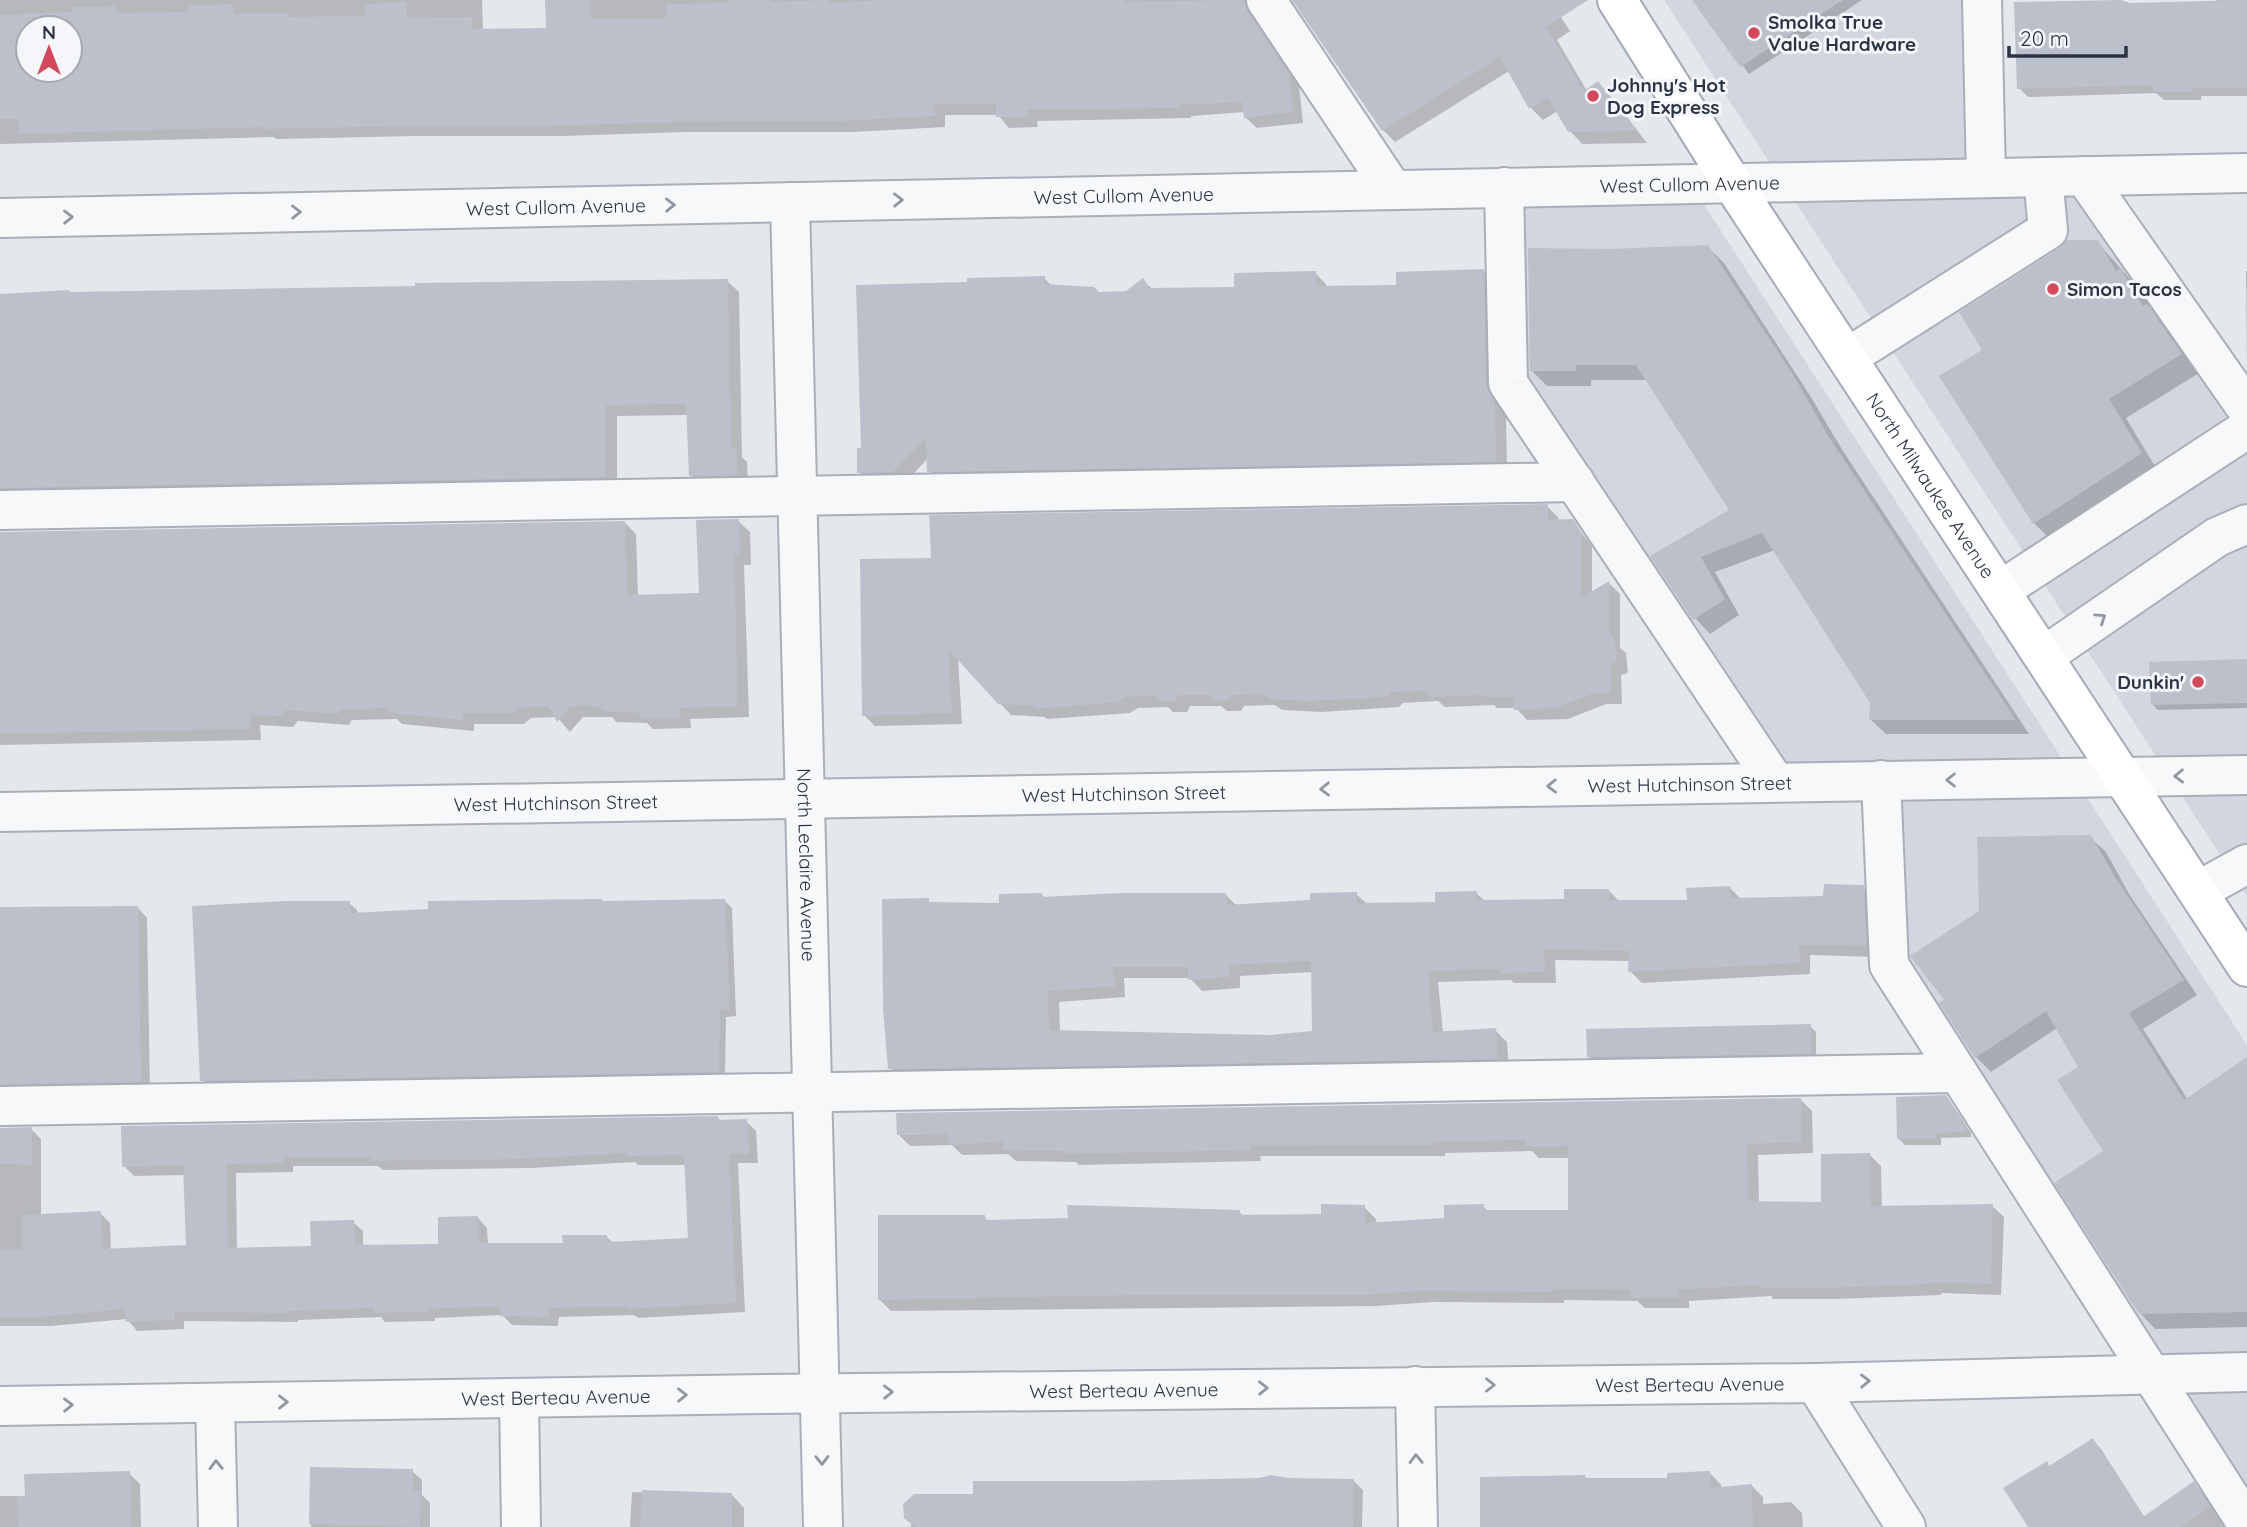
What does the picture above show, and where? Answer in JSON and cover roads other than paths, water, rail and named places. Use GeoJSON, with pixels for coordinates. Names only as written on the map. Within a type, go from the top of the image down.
{"type":"FeatureCollection","features":[{"type":"Feature","properties":{"kind":"main road","name":"North Milwaukee Avenue"},"geometry":{"type":"LineString","coordinates":[[1618,0],[1732,183],[2247,967]]}},
{"type":"Feature","properties":{"kind":"street"},"geometry":{"type":"LineString","coordinates":[[1266,0],[1393,190]]}},
{"type":"Feature","properties":{"kind":"street"},"geometry":{"type":"LineString","coordinates":[[1982,0],[1986,178]]}},
{"type":"Feature","properties":{"kind":"street","name":"West Cullom Avenue"},"geometry":{"type":"LineString","coordinates":[[0,218],[2247,173]]}},
{"type":"Feature","properties":{"kind":"street"},"geometry":{"type":"LineString","coordinates":[[2084,176],[2247,409]]}},
{"type":"Feature","properties":{"kind":"street"},"geometry":{"type":"LineString","coordinates":[[1847,357],[2048,230],[2043,177]]}},
{"type":"Feature","properties":{"kind":"street"},"geometry":{"type":"LineString","coordinates":[[1504,187],[1508,383],[1775,782]]}},
{"type":"Feature","properties":{"kind":"street","name":"North Leclaire Avenue"},"geometry":{"type":"LineString","coordinates":[[790,202],[823,1527]]}},
{"type":"Feature","properties":{"kind":"street"},"geometry":{"type":"LineString","coordinates":[[2001,590],[2247,429]]}},
{"type":"Feature","properties":{"kind":"street"},"geometry":{"type":"LineString","coordinates":[[0,510],[798,498],[1575,482]]}},
{"type":"Feature","properties":{"kind":"street"},"geometry":{"type":"LineString","coordinates":[[2044,656],[2217,537],[2247,524]]}},
{"type":"Feature","properties":{"kind":"street","name":"West Hutchinson Street"},"geometry":{"type":"LineString","coordinates":[[0,812],[2247,775]]}},
{"type":"Feature","properties":{"kind":"street"},"geometry":{"type":"LineString","coordinates":[[1881,780],[1889,965],[2247,1524]]}},
{"type":"Feature","properties":{"kind":"street"},"geometry":{"type":"LineString","coordinates":[[2198,891],[2247,864]]}},
{"type":"Feature","properties":{"kind":"street"},"geometry":{"type":"LineString","coordinates":[[0,1106],[1958,1073]]}},
{"type":"Feature","properties":{"kind":"street","name":"West Berteau Avenue"},"geometry":{"type":"LineString","coordinates":[[0,1406],[820,1393],[1815,1382],[2247,1372]]}},
{"type":"Feature","properties":{"kind":"street"},"geometry":{"type":"LineString","coordinates":[[1815,1382],[1906,1527]]}},
{"type":"Feature","properties":{"kind":"street"},"geometry":{"type":"LineString","coordinates":[[1415,1386],[1418,1527]]}},
{"type":"Feature","properties":{"kind":"street"},"geometry":{"type":"LineString","coordinates":[[519,1398],[521,1527]]}},
{"type":"Feature","properties":{"kind":"street"},"geometry":{"type":"LineString","coordinates":[[215,1403],[218,1527]]}},
{"type":"Feature","properties":{"kind":"place","name":"Smolka True Value Hardware"},"geometry":{"type":"Point","coordinates":[1754,33]}},
{"type":"Feature","properties":{"kind":"place","name":"Johnny's Hot Dog Express"},"geometry":{"type":"Point","coordinates":[1593,96]}},
{"type":"Feature","properties":{"kind":"place","name":"Simon Tacos"},"geometry":{"type":"Point","coordinates":[2053,289]}},
{"type":"Feature","properties":{"kind":"place","name":"Dunkin'"},"geometry":{"type":"Point","coordinates":[2198,682]}}]}
